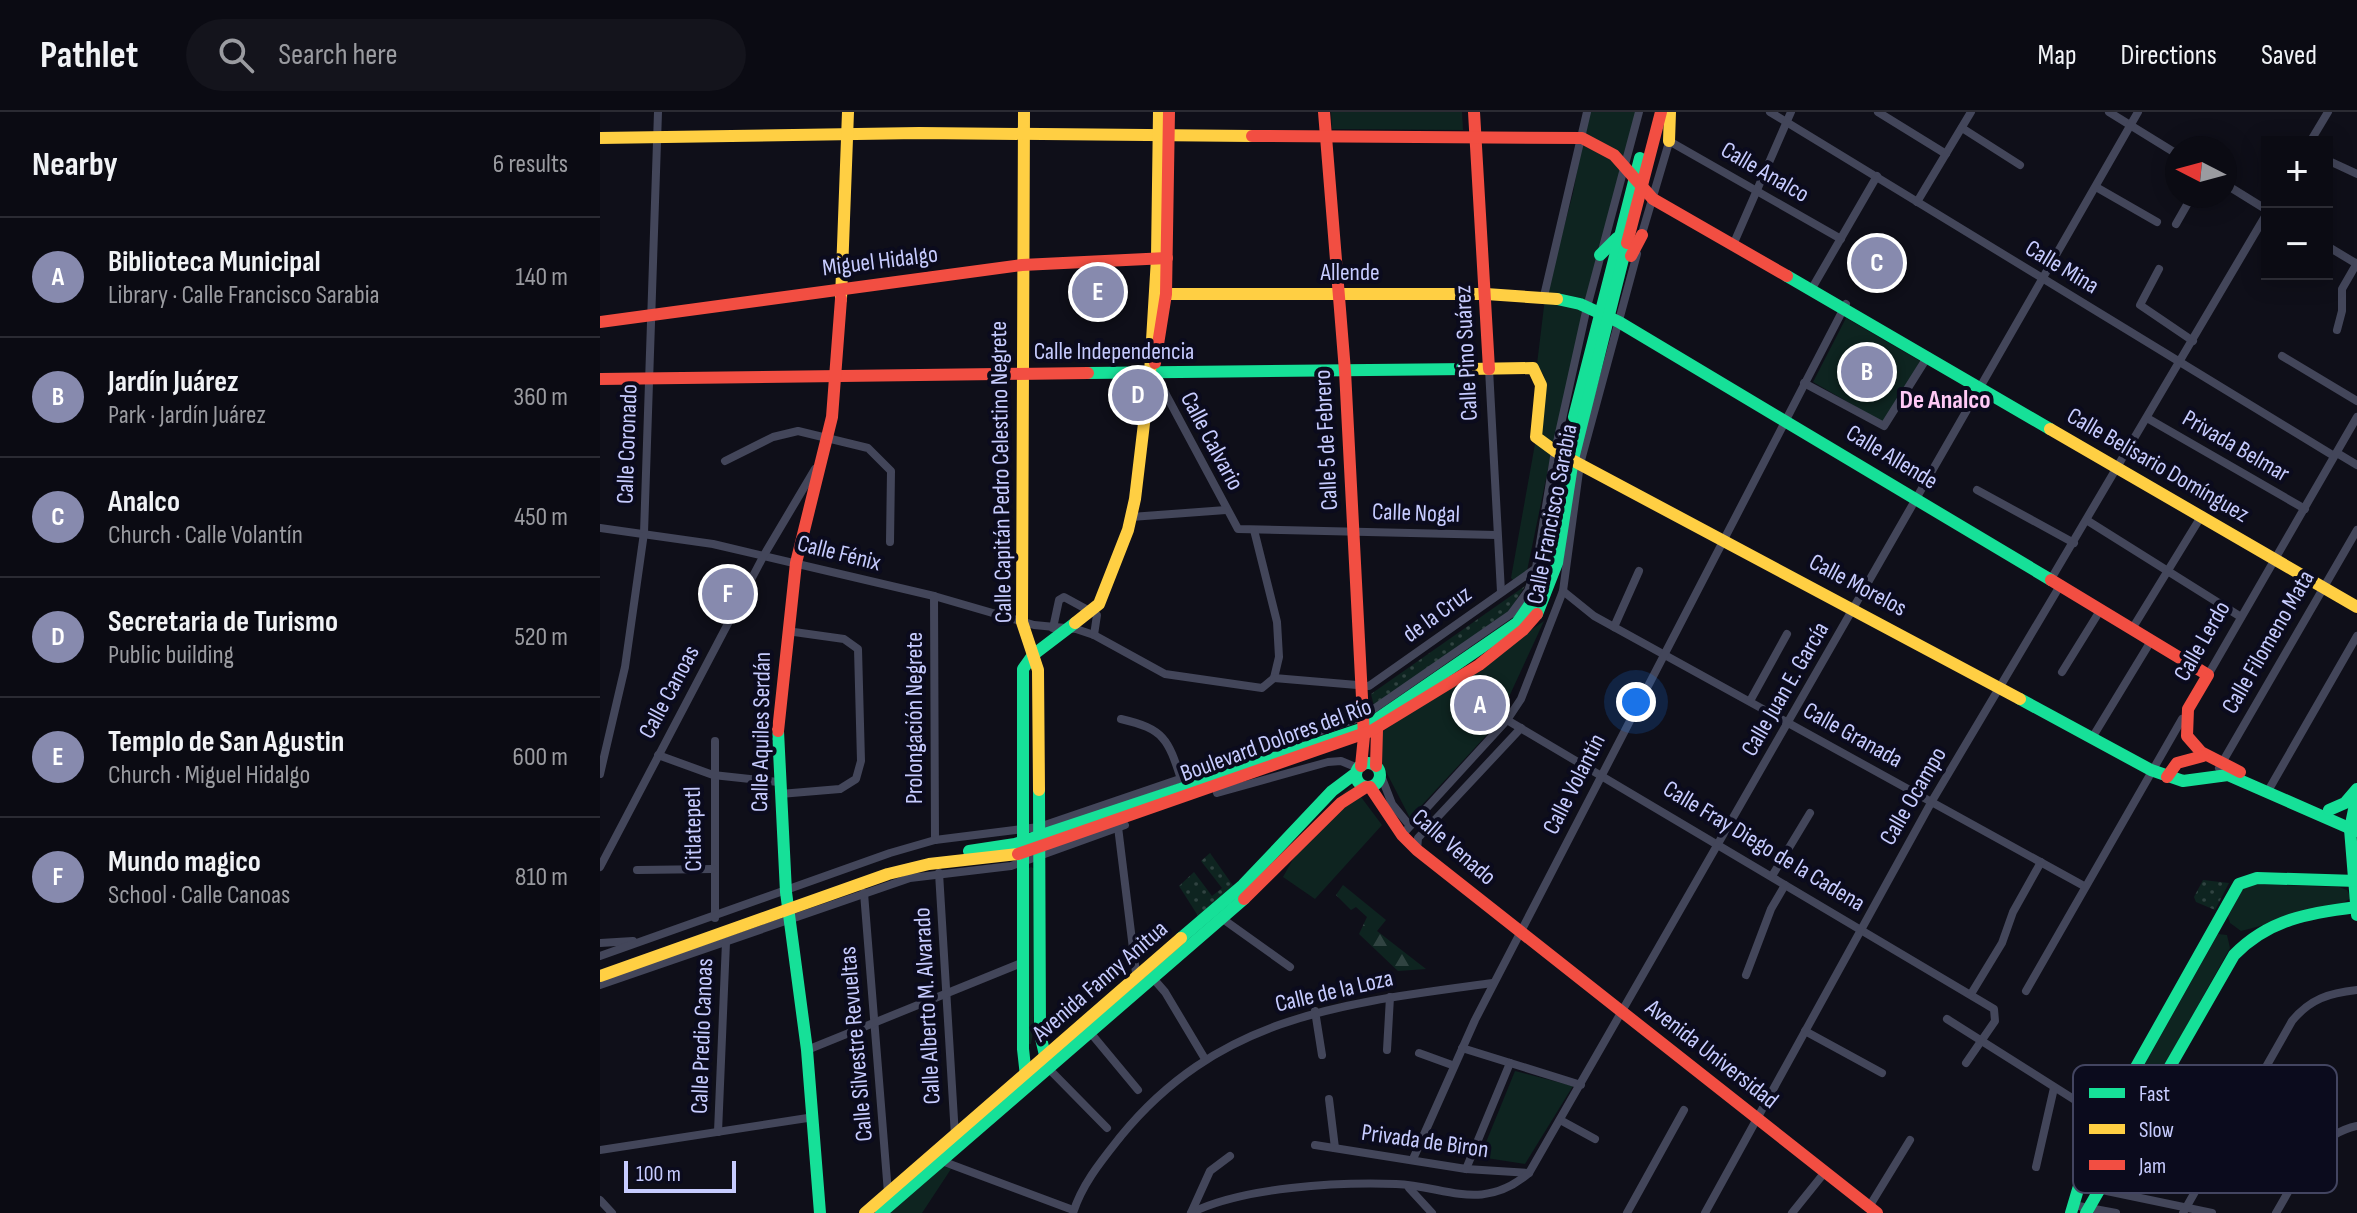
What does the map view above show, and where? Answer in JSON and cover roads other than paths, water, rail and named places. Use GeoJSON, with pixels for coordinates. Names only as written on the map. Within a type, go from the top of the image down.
{"type":"FeatureCollection","features":[{"type":"Feature","properties":{"kind":"main road","name":"Calle Aquiles Serdán"},"geometry":{"type":"LineString","coordinates":[[820,1213],[807,1050],[787,905],[778,788],[779,695],[796,563],[828,440],[836,375],[848,112]]}},
{"type":"Feature","properties":{"kind":"main road","name":"Calle Capitán Pedro Celestino Negrete"},"geometry":{"type":"LineString","coordinates":[[1024,112],[1022,622],[1029,659],[1024,962],[1026,1081]]}},
{"type":"Feature","properties":{"kind":"main road"},"geometry":{"type":"LineString","coordinates":[[1159,112],[1165,134]]}},
{"type":"Feature","properties":{"kind":"main road"},"geometry":{"type":"LineString","coordinates":[[1029,659],[1060,628],[1093,612],[1102,599],[1131,517],[1150,373],[1156,362],[1165,134],[1169,112]]}},
{"type":"Feature","properties":{"kind":"main road","name":"Calle 5 de Febrero"},"geometry":{"type":"LineString","coordinates":[[1324,112],[1345,371],[1359,687],[1367,728],[1358,769]]}},
{"type":"Feature","properties":{"kind":"main road","name":"Calle Pino Suárez"},"geometry":{"type":"LineString","coordinates":[[1474,112],[1489,369]]}},
{"type":"Feature","properties":{"kind":"main road","name":"Boulevard Dolores del Río"},"geometry":{"type":"LineString","coordinates":[[600,966],[888,874],[1025,846],[1280,765],[1367,728],[1522,618],[1542,578],[1620,235],[1642,180],[1652,112]]}},
{"type":"Feature","properties":{"kind":"main road","name":"Boulevard Dolores del Río"},"geometry":{"type":"LineString","coordinates":[[1603,315],[1619,277],[1661,112]]}},
{"type":"Feature","properties":{"kind":"main road"},"geometry":{"type":"LineString","coordinates":[[1669,141],[1670,112]]}},
{"type":"Feature","properties":{"kind":"main road"},"geometry":{"type":"LineString","coordinates":[[600,138],[1025,133],[1582,138]]}},
{"type":"Feature","properties":{"kind":"main road","name":"Calle Belisario Domínguez"},"geometry":{"type":"LineString","coordinates":[[1582,138],[1608,148],[1642,180],[1734,242],[2357,607]]}},
{"type":"Feature","properties":{"kind":"main road"},"geometry":{"type":"LineString","coordinates":[[1600,255],[1620,235]]}},
{"type":"Feature","properties":{"kind":"main road"},"geometry":{"type":"LineString","coordinates":[[1619,277],[1642,235]]}},
{"type":"Feature","properties":{"kind":"main road","name":"Miguel Hidalgo"},"geometry":{"type":"LineString","coordinates":[[600,322],[1022,265],[1162,258]]}},
{"type":"Feature","properties":{"kind":"main road","name":"Allende"},"geometry":{"type":"LineString","coordinates":[[1161,294],[1544,296]]}},
{"type":"Feature","properties":{"kind":"main road","name":"Calle Allende"},"geometry":{"type":"LineString","coordinates":[[1544,296],[1603,315],[1785,419],[2208,675]]}},
{"type":"Feature","properties":{"kind":"main road","name":"Calle Independencia"},"geometry":{"type":"LineString","coordinates":[[600,379],[1533,368]]}},
{"type":"Feature","properties":{"kind":"main road","name":"Calle Francisco Sarabia"},"geometry":{"type":"LineString","coordinates":[[1533,368],[1541,385],[1535,434],[1543,443]]}},
{"type":"Feature","properties":{"kind":"main road","name":"Calle Morelos"},"geometry":{"type":"LineString","coordinates":[[1543,443],[2167,777]]}},
{"type":"Feature","properties":{"kind":"main road","name":"Calle Capitán Pedro Celestino Negrete"},"geometry":{"type":"LineString","coordinates":[[1029,659],[1038,670],[1040,1034],[1044,1063]]}},
{"type":"Feature","properties":{"kind":"main road","name":"Calle Lerdo"},"geometry":{"type":"LineString","coordinates":[[2185,715],[2208,675]]}},
{"type":"Feature","properties":{"kind":"main road"},"geometry":{"type":"LineString","coordinates":[[2185,715],[2187,732],[2203,756],[2218,769],[2329,810],[2354,826]]}},
{"type":"Feature","properties":{"kind":"main road"},"geometry":{"type":"LineString","coordinates":[[1358,769],[1377,766],[1367,728]]}},
{"type":"Feature","properties":{"kind":"main road","name":"Boulevard Dolores del Río"},"geometry":{"type":"LineString","coordinates":[[1040,841],[1367,728]]}},
{"type":"Feature","properties":{"kind":"main road"},"geometry":{"type":"LineString","coordinates":[[1288,743],[1308,746]]}},
{"type":"Feature","properties":{"kind":"main road"},"geometry":{"type":"LineString","coordinates":[[2203,756],[2177,763],[2167,777],[2187,781],[2218,769]]}},
{"type":"Feature","properties":{"kind":"main road"},"geometry":{"type":"LineString","coordinates":[[1280,765],[1300,770]]}},
{"type":"Feature","properties":{"kind":"main road","name":"Avenida Fanny Anitua"},"geometry":{"type":"LineString","coordinates":[[872,1211],[1218,915],[1341,803],[1378,782],[1377,766]]}},
{"type":"Feature","properties":{"kind":"main road","name":"Calle Venado"},"geometry":{"type":"LineString","coordinates":[[1358,769],[1359,783],[1368,787],[1406,830],[1417,850],[1520,930]]}},
{"type":"Feature","properties":{"kind":"main road","name":"Avenida Fanny Anitua"},"geometry":{"type":"LineString","coordinates":[[1218,915],[1332,791],[1358,769]]}},
{"type":"Feature","properties":{"kind":"main road"},"geometry":{"type":"LineString","coordinates":[[2269,788],[2354,826]]}},
{"type":"Feature","properties":{"kind":"main road"},"geometry":{"type":"LineString","coordinates":[[2329,810],[2340,807],[2357,789]]}},
{"type":"Feature","properties":{"kind":"main road"},"geometry":{"type":"LineString","coordinates":[[2357,795],[2354,826],[2357,915]]}},
{"type":"Feature","properties":{"kind":"main road","name":"Boulevard Dolores del Río"},"geometry":{"type":"LineString","coordinates":[[600,976],[733,929],[914,857],[1025,846]]}},
{"type":"Feature","properties":{"kind":"main road"},"geometry":{"type":"LineString","coordinates":[[888,874],[910,878]]}},
{"type":"Feature","properties":{"kind":"main road"},"geometry":{"type":"LineString","coordinates":[[2136,1065],[2239,884],[2257,878],[2355,881]]}},
{"type":"Feature","properties":{"kind":"main road"},"geometry":{"type":"LineString","coordinates":[[2169,1065],[2220,974],[2243,941],[2296,916],[2357,908]]}},
{"type":"Feature","properties":{"kind":"main road"},"geometry":{"type":"LineString","coordinates":[[733,929],[755,932]]}},
{"type":"Feature","properties":{"kind":"main road","name":"Avenida Universidad"},"geometry":{"type":"LineString","coordinates":[[1520,930],[1873,1210]]}},
{"type":"Feature","properties":{"kind":"main road"},"geometry":{"type":"LineString","coordinates":[[1024,1050],[1033,1048],[1040,1034]]}},
{"type":"Feature","properties":{"kind":"main road"},"geometry":{"type":"LineString","coordinates":[[1024,1050],[1044,1063]]}},
{"type":"Feature","properties":{"kind":"main road","name":"Avenida Fanny Anitua"},"geometry":{"type":"LineString","coordinates":[[872,1211],[888,1193],[936,1159],[955,1136],[1026,1081]]}},
{"type":"Feature","properties":{"kind":"street","name":"Calle Coronado"},"geometry":{"type":"LineString","coordinates":[[600,774],[625,667],[644,533],[658,112]]}},
{"type":"Feature","properties":{"kind":"street"},"geometry":{"type":"LineString","coordinates":[[1544,296],[1587,112]]}},
{"type":"Feature","properties":{"kind":"street"},"geometry":{"type":"LineString","coordinates":[[1603,315],[1600,255],[1642,180],[1639,112]]}},
{"type":"Feature","properties":{"kind":"street","name":"Calle Francisco Sarabia"},"geometry":{"type":"LineString","coordinates":[[1406,830],[1507,720],[1521,699],[1563,591],[1568,458],[1603,315],[1642,235],[1642,180],[1669,141],[1677,112]]}},
{"type":"Feature","properties":{"kind":"street","name":"Calle Mina"},"geometry":{"type":"LineString","coordinates":[[1770,112],[2181,363],[2357,465]]}},
{"type":"Feature","properties":{"kind":"street"},"geometry":{"type":"LineString","coordinates":[[1734,242],[1791,112]]}},
{"type":"Feature","properties":{"kind":"street"},"geometry":{"type":"LineString","coordinates":[[1878,112],[1946,154]]}},
{"type":"Feature","properties":{"kind":"street"},"geometry":{"type":"LineString","coordinates":[[1917,202],[1971,112]]}},
{"type":"Feature","properties":{"kind":"street"},"geometry":{"type":"LineString","coordinates":[[2109,112],[2165,146]]}},
{"type":"Feature","properties":{"kind":"street","name":"Calle Juan E. García"},"geometry":{"type":"LineString","coordinates":[[1191,1213],[1217,1204],[1307,1186],[1394,1184],[1443,1195],[1485,1196],[1512,1187],[1529,1173],[1624,1013],[2138,112]]}},
{"type":"Feature","properties":{"kind":"street"},"geometry":{"type":"LineString","coordinates":[[2314,136],[2328,112]]}},
{"type":"Feature","properties":{"kind":"street"},"geometry":{"type":"LineString","coordinates":[[1962,128],[2020,165]]}},
{"type":"Feature","properties":{"kind":"street","name":"Calle Analco"},"geometry":{"type":"LineString","coordinates":[[1669,141],[1841,239]]}},
{"type":"Feature","properties":{"kind":"street"},"geometry":{"type":"LineString","coordinates":[[2333,163],[2357,174]]}},
{"type":"Feature","properties":{"kind":"street"},"geometry":{"type":"LineString","coordinates":[[1812,287],[1877,176]]}},
{"type":"Feature","properties":{"kind":"street"},"geometry":{"type":"LineString","coordinates":[[2096,187],[2157,222]]}},
{"type":"Feature","properties":{"kind":"street"},"geometry":{"type":"LineString","coordinates":[[2237,192],[2261,208]]}},
{"type":"Feature","properties":{"kind":"street"},"geometry":{"type":"LineString","coordinates":[[2176,224],[2185,208]]}},
{"type":"Feature","properties":{"kind":"street","name":"Calle Ocampo"},"geometry":{"type":"LineString","coordinates":[[1705,1213],[1932,801],[2001,687],[2074,543],[2261,222]]}},
{"type":"Feature","properties":{"kind":"street"},"geometry":{"type":"LineString","coordinates":[[2333,250],[2357,264],[2342,289],[2342,311],[2337,330]]}},
{"type":"Feature","properties":{"kind":"street"},"geometry":{"type":"LineString","coordinates":[[2159,269],[2140,301],[2141,308],[2193,341]]}},
{"type":"Feature","properties":{"kind":"street","name":"Calle Volantín"},"geometry":{"type":"LineString","coordinates":[[1413,1159],[1452,1065],[1493,983],[1844,307]]}},
{"type":"Feature","properties":{"kind":"street"},"geometry":{"type":"LineString","coordinates":[[2282,356],[2357,401]]}},
{"type":"Feature","properties":{"kind":"street"},"geometry":{"type":"LineString","coordinates":[[1804,383],[1878,426],[1888,424],[1931,358]]}},
{"type":"Feature","properties":{"kind":"street","name":"Calle Pino Suárez"},"geometry":{"type":"LineString","coordinates":[[1489,369],[1501,592]]}},
{"type":"Feature","properties":{"kind":"street","name":"Calle Calvario"},"geometry":{"type":"LineString","coordinates":[[1150,373],[1163,389],[1238,529]]}},
{"type":"Feature","properties":{"kind":"street","name":"Calle Lerdo"},"geometry":{"type":"LineString","coordinates":[[2208,675],[2357,417]]}},
{"type":"Feature","properties":{"kind":"street","name":"Privada Belmar"},"geometry":{"type":"LineString","coordinates":[[2147,418],[2305,509]]}},
{"type":"Feature","properties":{"kind":"street"},"geometry":{"type":"LineString","coordinates":[[725,461],[790,432],[868,448],[889,468],[890,542]]}},
{"type":"Feature","properties":{"kind":"street","name":"Calle Canoas"},"geometry":{"type":"LineString","coordinates":[[600,867],[764,555],[824,454]]}},
{"type":"Feature","properties":{"kind":"street"},"geometry":{"type":"LineString","coordinates":[[600,956],[715,918],[864,893],[910,878],[939,873],[1040,841],[1181,779],[1288,743],[1367,728],[1501,623],[1523,601],[1536,568],[1568,458]]}},
{"type":"Feature","properties":{"kind":"street"},"geometry":{"type":"LineString","coordinates":[[1977,490],[2074,543]]}},
{"type":"Feature","properties":{"kind":"street"},"geometry":{"type":"LineString","coordinates":[[1131,517],[1226,510]]}},
{"type":"Feature","properties":{"kind":"street"},"geometry":{"type":"LineString","coordinates":[[2132,629],[2202,515]]}},
{"type":"Feature","properties":{"kind":"street"},"geometry":{"type":"LineString","coordinates":[[2088,521],[2241,617]]}},
{"type":"Feature","properties":{"kind":"street","name":"Calle Fénix"},"geometry":{"type":"LineString","coordinates":[[600,528],[764,555],[934,596],[1022,622],[1094,635],[1148,667],[1180,678],[1262,688],[1274,678],[1359,687]]}},
{"type":"Feature","properties":{"kind":"street","name":"Calle Nogal"},"geometry":{"type":"LineString","coordinates":[[1238,529],[1497,535]]}},
{"type":"Feature","properties":{"kind":"street"},"geometry":{"type":"LineString","coordinates":[[1254,530],[1279,632],[1279,657],[1274,678]]}},
{"type":"Feature","properties":{"kind":"street","name":"Calle Filomeno Mata"},"geometry":{"type":"LineString","coordinates":[[2218,769],[2357,530]]}},
{"type":"Feature","properties":{"kind":"street","name":"de la Cruz"},"geometry":{"type":"LineString","coordinates":[[1359,687],[1381,680],[1536,568]]}},
{"type":"Feature","properties":{"kind":"street"},"geometry":{"type":"LineString","coordinates":[[1614,627],[1639,571]]}},
{"type":"Feature","properties":{"kind":"street","name":"Calle Granada"},"geometry":{"type":"LineString","coordinates":[[1563,591],[1614,627],[2084,886]]}},
{"type":"Feature","properties":{"kind":"street","name":"Prolongación Negrete"},"geometry":{"type":"LineString","coordinates":[[934,596],[935,840]]}},
{"type":"Feature","properties":{"kind":"street"},"geometry":{"type":"LineString","coordinates":[[1060,628],[1062,597],[1093,612],[1097,617],[1094,635]]}},
{"type":"Feature","properties":{"kind":"street"},"geometry":{"type":"LineString","coordinates":[[2062,672],[2101,609]]}},
{"type":"Feature","properties":{"kind":"street"},"geometry":{"type":"LineString","coordinates":[[658,755],[713,775],[778,788],[840,789],[856,779],[861,761],[858,649],[844,639],[786,631]]}},
{"type":"Feature","properties":{"kind":"street"},"geometry":{"type":"LineString","coordinates":[[1750,701],[1787,634]]}},
{"type":"Feature","properties":{"kind":"street"},"geometry":{"type":"LineString","coordinates":[[2269,788],[2357,636]]}},
{"type":"Feature","properties":{"kind":"street"},"geometry":{"type":"LineString","coordinates":[[2092,738],[2151,641]]}},
{"type":"Feature","properties":{"kind":"street","name":"Calle Lerdo"},"geometry":{"type":"LineString","coordinates":[[2026,991],[2185,715]]}},
{"type":"Feature","properties":{"kind":"street"},"geometry":{"type":"LineString","coordinates":[[1121,719],[1148,727],[1166,739],[1181,779]]}},
{"type":"Feature","properties":{"kind":"street","name":"Calle Fray Diego de la Cadena"},"geometry":{"type":"LineString","coordinates":[[1507,720],[1971,994],[1996,1012],[1983,1042]]}},
{"type":"Feature","properties":{"kind":"street"},"geometry":{"type":"LineString","coordinates":[[1417,850],[1418,838],[1521,728]]}},
{"type":"Feature","properties":{"kind":"street","name":"Citlatepetl"},"geometry":{"type":"LineString","coordinates":[[715,741],[715,918]]}},
{"type":"Feature","properties":{"kind":"street"},"geometry":{"type":"LineString","coordinates":[[1040,841],[1118,827],[1224,791],[1337,761],[1358,769]]}},
{"type":"Feature","properties":{"kind":"street"},"geometry":{"type":"LineString","coordinates":[[1377,766],[1406,830]]}},
{"type":"Feature","properties":{"kind":"street"},"geometry":{"type":"LineString","coordinates":[[1772,876],[1810,813]]}},
{"type":"Feature","properties":{"kind":"street"},"geometry":{"type":"LineString","coordinates":[[1118,827],[1137,985]]}},
{"type":"Feature","properties":{"kind":"street"},"geometry":{"type":"LineString","coordinates":[[600,985],[755,932],[787,905],[890,853],[935,840],[1025,846]]}},
{"type":"Feature","properties":{"kind":"street"},"geometry":{"type":"LineString","coordinates":[[1971,994],[2002,943],[2025,887],[2041,862]]}},
{"type":"Feature","properties":{"kind":"street"},"geometry":{"type":"LineString","coordinates":[[637,870],[713,869]]}},
{"type":"Feature","properties":{"kind":"street","name":"Calle Alberto M. Alvarado"},"geometry":{"type":"LineString","coordinates":[[939,873],[955,1136]]}},
{"type":"Feature","properties":{"kind":"street"},"geometry":{"type":"LineString","coordinates":[[1746,975],[1771,909],[1785,885]]}},
{"type":"Feature","properties":{"kind":"street","name":"Calle Silvestre Revueltas"},"geometry":{"type":"LineString","coordinates":[[864,893],[888,1193]]}},
{"type":"Feature","properties":{"kind":"street"},"geometry":{"type":"LineString","coordinates":[[1218,915],[1290,967]]}},
{"type":"Feature","properties":{"kind":"street"},"geometry":{"type":"LineString","coordinates":[[600,943],[642,940]]}},
{"type":"Feature","properties":{"kind":"street","name":"Calle Predio Canoas"},"geometry":{"type":"LineString","coordinates":[[718,1132],[726,942]]}},
{"type":"Feature","properties":{"kind":"street"},"geometry":{"type":"LineString","coordinates":[[807,1050],[1024,962]]}},
{"type":"Feature","properties":{"kind":"street"},"geometry":{"type":"LineString","coordinates":[[1150,974],[1165,992],[1205,1059]]}},
{"type":"Feature","properties":{"kind":"street","name":"Calle de la Loza"},"geometry":{"type":"LineString","coordinates":[[1073,1212],[1086,1183],[1131,1124],[1166,1089],[1205,1059],[1271,1025],[1315,1011],[1493,983]]}},
{"type":"Feature","properties":{"kind":"street"},"geometry":{"type":"LineString","coordinates":[[2267,1065],[2292,1021],[2307,1005],[2322,996],[2357,990]]}},
{"type":"Feature","properties":{"kind":"street"},"geometry":{"type":"LineString","coordinates":[[1387,1050],[1390,997]]}},
{"type":"Feature","properties":{"kind":"street"},"geometry":{"type":"LineString","coordinates":[[1315,1011],[1322,1055]]}},
{"type":"Feature","properties":{"kind":"street"},"geometry":{"type":"LineString","coordinates":[[1947,1019],[2073,1100]]}},
{"type":"Feature","properties":{"kind":"street"},"geometry":{"type":"LineString","coordinates":[[1087,1028],[1138,1090]]}},
{"type":"Feature","properties":{"kind":"street"},"geometry":{"type":"LineString","coordinates":[[1805,1031],[1882,1073]]}},
{"type":"Feature","properties":{"kind":"street"},"geometry":{"type":"LineString","coordinates":[[1966,1063],[1983,1042]]}},
{"type":"Feature","properties":{"kind":"street"},"geometry":{"type":"LineString","coordinates":[[1462,1048],[1581,1085]]}},
{"type":"Feature","properties":{"kind":"street"},"geometry":{"type":"LineString","coordinates":[[1419,1053],[1452,1065]]}},
{"type":"Feature","properties":{"kind":"street"},"geometry":{"type":"LineString","coordinates":[[1044,1063],[1107,1128]]}},
{"type":"Feature","properties":{"kind":"street"},"geometry":{"type":"LineString","coordinates":[[1466,1169],[1510,1063]]}},
{"type":"Feature","properties":{"kind":"street"},"geometry":{"type":"LineString","coordinates":[[2036,1167],[2054,1088]]}},
{"type":"Feature","properties":{"kind":"street"},"geometry":{"type":"LineString","coordinates":[[1329,1099],[1335,1148]]}},
{"type":"Feature","properties":{"kind":"street"},"geometry":{"type":"LineString","coordinates":[[1627,1213],[1684,1110]]}},
{"type":"Feature","properties":{"kind":"street"},"geometry":{"type":"LineString","coordinates":[[600,1150],[814,1117]]}},
{"type":"Feature","properties":{"kind":"street"},"geometry":{"type":"LineString","coordinates":[[1562,1121],[1595,1139]]}},
{"type":"Feature","properties":{"kind":"street"},"geometry":{"type":"LineString","coordinates":[[2337,1133],[2357,1126]]}},
{"type":"Feature","properties":{"kind":"street"},"geometry":{"type":"LineString","coordinates":[[1873,1210],[1910,1140]]}},
{"type":"Feature","properties":{"kind":"street","name":"Privada de Biron"},"geometry":{"type":"LineString","coordinates":[[1315,1145],[1466,1169],[1529,1173]]}},
{"type":"Feature","properties":{"kind":"street"},"geometry":{"type":"LineString","coordinates":[[1191,1213],[1204,1179],[1217,1163],[1230,1156]]}},
{"type":"Feature","properties":{"kind":"street"},"geometry":{"type":"LineString","coordinates":[[936,1159],[1073,1212]]}},
{"type":"Feature","properties":{"kind":"street"},"geometry":{"type":"LineString","coordinates":[[1792,1213],[1825,1172]]}},
{"type":"Feature","properties":{"kind":"street"},"geometry":{"type":"LineString","coordinates":[[1408,1188],[1432,1213]]}},
{"type":"Feature","properties":{"kind":"street"},"geometry":{"type":"LineString","coordinates":[[2112,1193],[2184,1210],[2212,1213]]}},
{"type":"Feature","properties":{"kind":"street"},"geometry":{"type":"LineString","coordinates":[[2276,1213],[2289,1193]]}},
{"type":"Feature","properties":{"kind":"street"},"geometry":{"type":"LineString","coordinates":[[600,1200],[612,1213]]}},
{"type":"Feature","properties":{"kind":"street"},"geometry":{"type":"LineString","coordinates":[[2072,1209],[2116,1213]]}},
{"type":"Feature","properties":{"kind":"place","name":"Analco"},"geometry":{"type":"Point","coordinates":[1877,263]}},
{"type":"Feature","properties":{"kind":"place","name":"Templo de San Agustin"},"geometry":{"type":"Point","coordinates":[1098,292]}},
{"type":"Feature","properties":{"kind":"place","name":"Jardín Juárez"},"geometry":{"type":"Point","coordinates":[1867,372]}},
{"type":"Feature","properties":{"kind":"place","name":"Secretaria de Turismo"},"geometry":{"type":"Point","coordinates":[1138,395]}},
{"type":"Feature","properties":{"kind":"place","name":"Mundo magico"},"geometry":{"type":"Point","coordinates":[728,594]}},
{"type":"Feature","properties":{"kind":"place","name":"Biblioteca Municipal"},"geometry":{"type":"Point","coordinates":[1480,705]}},
{"type":"Feature","properties":{"kind":"district","name":"De Analco"},"geometry":{"type":"Point","coordinates":[1945,400]}}]}
